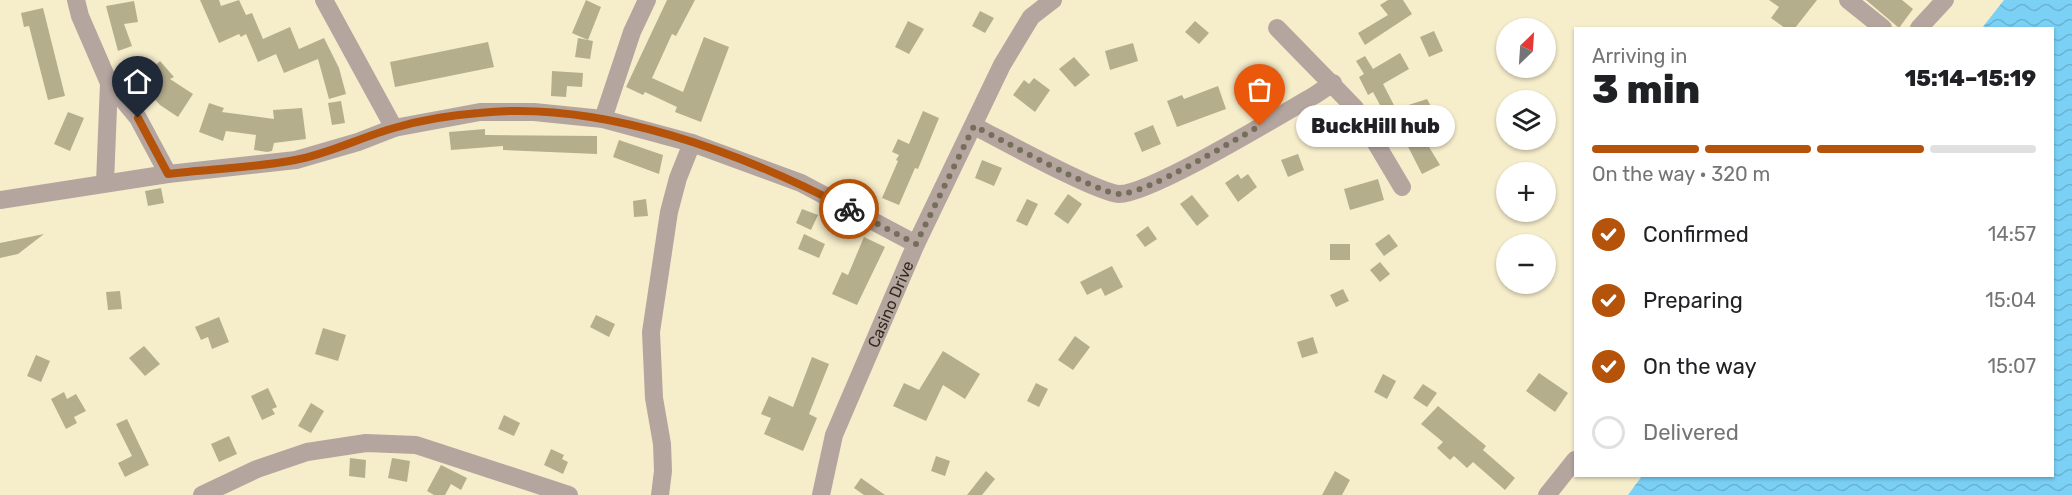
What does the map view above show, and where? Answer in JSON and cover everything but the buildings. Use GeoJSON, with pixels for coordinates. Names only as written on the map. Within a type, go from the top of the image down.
{"type":"FeatureCollection","features":[{"type":"Feature","properties":{"kind":"street"},"geometry":{"type":"LineString","coordinates":[[76,0],[80,16],[109,83],[138,118],[168,174]]}},
{"type":"Feature","properties":{"kind":"street"},"geometry":{"type":"LineString","coordinates":[[324,0],[394,128]]}},
{"type":"Feature","properties":{"kind":"street"},"geometry":{"type":"LineString","coordinates":[[603,119],[632,32],[647,0]]}},
{"type":"Feature","properties":{"kind":"street","name":"Casino Drive"},"geometry":{"type":"LineString","coordinates":[[821,495],[834,435],[916,244],[1002,65],[1031,17],[1053,0]]}},
{"type":"Feature","properties":{"kind":"street"},"geometry":{"type":"LineString","coordinates":[[1848,0],[1882,27]]}},
{"type":"Feature","properties":{"kind":"street"},"geometry":{"type":"LineString","coordinates":[[1920,27],[1946,0]]}},
{"type":"Feature","properties":{"kind":"street"},"geometry":{"type":"LineString","coordinates":[[1276,28],[1333,83],[1355,108],[1402,187]]}},
{"type":"Feature","properties":{"kind":"street"},"geometry":{"type":"LineString","coordinates":[[105,183],[109,83]]}},
{"type":"Feature","properties":{"kind":"street"},"geometry":{"type":"LineString","coordinates":[[974,126],[1094,185],[1118,194],[1132,192],[1167,176],[1333,83]]}},
{"type":"Feature","properties":{"kind":"street"},"geometry":{"type":"LineString","coordinates":[[0,200],[168,174],[296,160],[358,142],[394,128],[480,112],[534,112],[603,119],[692,143],[801,183],[916,244]]}},
{"type":"Feature","properties":{"kind":"street"},"geometry":{"type":"LineString","coordinates":[[660,495],[663,471],[662,444],[654,398],[651,332],[669,212],[678,178],[692,143]]}},
{"type":"Feature","properties":{"kind":"street"},"geometry":{"type":"LineString","coordinates":[[202,495],[257,469],[307,452],[366,443],[416,445],[569,495]]}},
{"type":"Feature","properties":{"kind":"street"},"geometry":{"type":"LineString","coordinates":[[1547,495],[1574,461]]}},
{"type":"Feature","properties":{"kind":"water"},"geometry":{"type":"Polygon","coordinates":[[[2004,0],[2072,0],[2072,495],[1628,495],[1641,477],[2054,477],[2054,27],[1983,27],[2004,0]]]}},
{"type":"Feature","properties":{"kind":"way so far"},"geometry":{"type":"LineString","coordinates":[[849,209],[916,244],[974,126],[1094,185],[1118,194],[1132,192],[1167,176],[1260,126]]}},
{"type":"Feature","properties":{"kind":"place","name":"BuckHill hub"},"geometry":{"type":"Point","coordinates":[1260,126]}},
{"type":"Feature","properties":{"kind":"route"},"geometry":{"type":"LineString","coordinates":[[138,118],[168,174],[296,160],[358,142],[394,128],[480,112],[534,112],[603,119],[717,152],[801,183],[849,209]]}}]}
